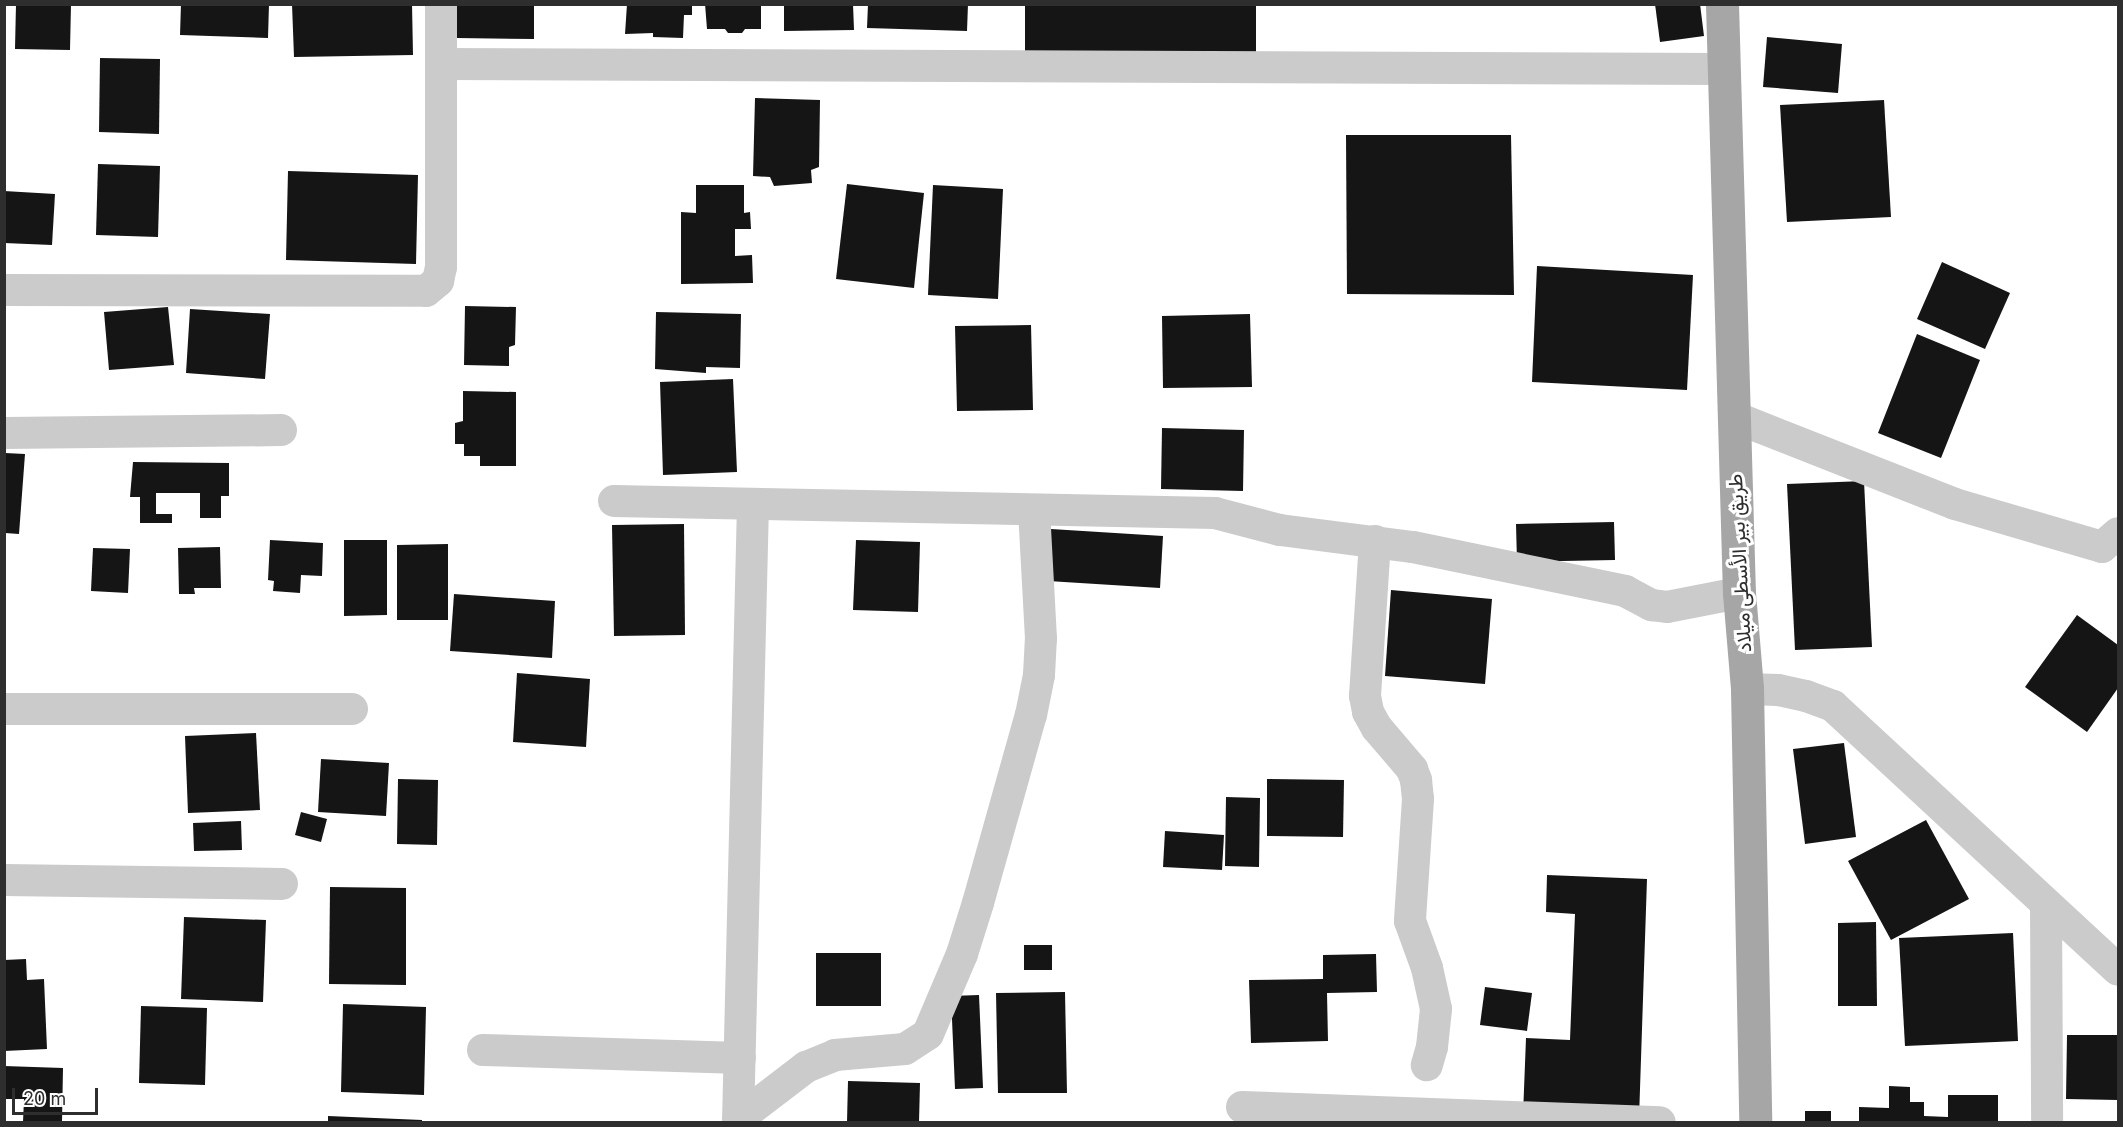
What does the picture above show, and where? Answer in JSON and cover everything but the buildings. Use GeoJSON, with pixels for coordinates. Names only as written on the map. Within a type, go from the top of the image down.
{"type":"FeatureCollection","features":[{"type":"Feature","properties":{"kind":"main road","name":"طريق بير الأسطى ميلاد"},"geometry":{"type":"LineString","coordinates":[[1722,4],[1722,69],[1739,593],[1747,689],[1755,1122]]}},
{"type":"Feature","properties":{"kind":"street"},"geometry":{"type":"LineString","coordinates":[[4,290],[426,291],[438,281],[441,267],[441,4]]}},
{"type":"Feature","properties":{"kind":"street"},"geometry":{"type":"LineString","coordinates":[[441,64],[1722,69]]}},
{"type":"Feature","properties":{"kind":"street"},"geometry":{"type":"LineString","coordinates":[[1734,417],[1955,504],[2102,547],[2118,534]]}},
{"type":"Feature","properties":{"kind":"street"},"geometry":{"type":"LineString","coordinates":[[4,433],[281,429]]}},
{"type":"Feature","properties":{"kind":"street"},"geometry":{"type":"LineString","coordinates":[[614,501],[1215,513],[1280,530],[1375,541],[1625,591],[1651,605],[1667,607],[1739,593]]}},
{"type":"Feature","properties":{"kind":"street"},"geometry":{"type":"LineString","coordinates":[[738,1121],[753,505]]}},
{"type":"Feature","properties":{"kind":"street"},"geometry":{"type":"LineString","coordinates":[[738,1121],[806,1067],[835,1055],[905,1049],[928,1034],[962,954],[1033,705],[1039,675],[1041,639],[1034,511]]}},
{"type":"Feature","properties":{"kind":"street"},"geometry":{"type":"LineString","coordinates":[[1375,541],[1365,696],[1368,711],[1377,728],[1412,769],[1416,780],[1418,800],[1410,921],[1427,968],[1436,1009],[1432,1047],[1427,1065]]}},
{"type":"Feature","properties":{"kind":"street"},"geometry":{"type":"LineString","coordinates":[[1747,689],[1778,690],[1806,696],[1833,706],[2118,970]]}},
{"type":"Feature","properties":{"kind":"street"},"geometry":{"type":"LineString","coordinates":[[4,709],[352,709]]}},
{"type":"Feature","properties":{"kind":"street"},"geometry":{"type":"LineString","coordinates":[[4,880],[282,884]]}},
{"type":"Feature","properties":{"kind":"street"},"geometry":{"type":"LineString","coordinates":[[2046,905],[2047,1122]]}},
{"type":"Feature","properties":{"kind":"street"},"geometry":{"type":"LineString","coordinates":[[483,1050],[740,1058]]}},
{"type":"Feature","properties":{"kind":"street"},"geometry":{"type":"LineString","coordinates":[[1242,1107],[1660,1122]]}}]}
